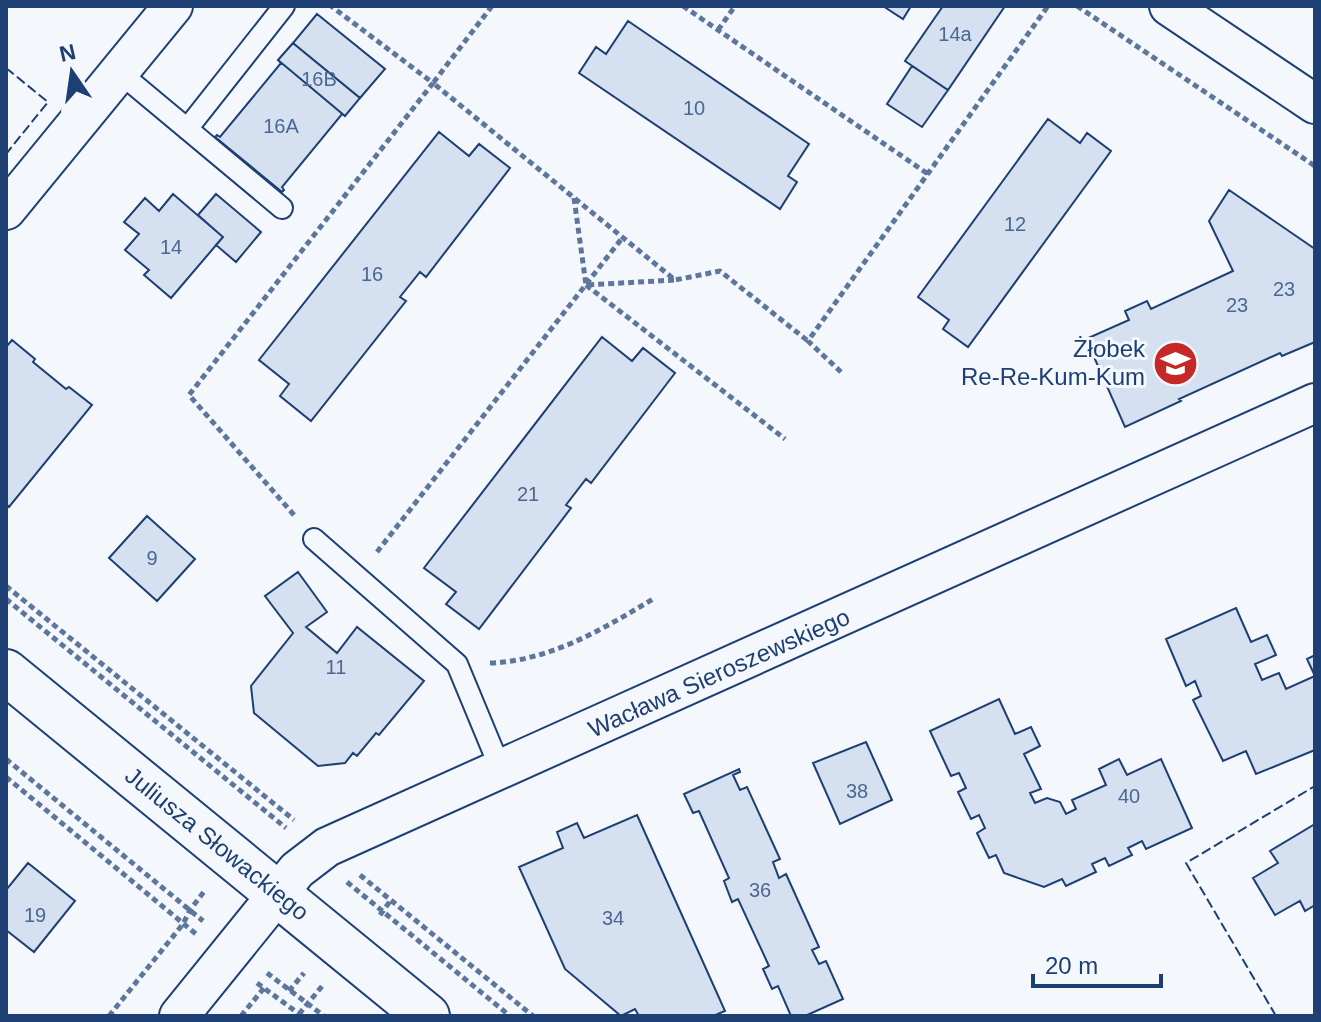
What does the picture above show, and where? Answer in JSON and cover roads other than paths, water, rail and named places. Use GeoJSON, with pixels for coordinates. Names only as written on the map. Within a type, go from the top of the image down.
{"type":"FeatureCollection","features":[{"type":"Feature","properties":{"kind":"street"},"geometry":{"type":"LineString","coordinates":[[6,210],[173,6]]}},
{"type":"Feature","properties":{"kind":"street"},"geometry":{"type":"LineString","coordinates":[[1169,6],[1315,104]]}},
{"type":"Feature","properties":{"kind":"street","name":"Wacława Sieroszewskiego"},"geometry":{"type":"LineString","coordinates":[[179,1016],[277,893],[297,870],[321,851],[1315,403]]}},
{"type":"Feature","properties":{"kind":"street","name":"Juliusza Słowackiego"},"geometry":{"type":"LineString","coordinates":[[6,672],[427,1016]]}},
{"type":"Feature","properties":{"kind":"lane"},"geometry":{"type":"LineString","coordinates":[[187,129],[284,6]]}},
{"type":"Feature","properties":{"kind":"lane"},"geometry":{"type":"LineString","coordinates":[[119,72],[282,208]]}},
{"type":"Feature","properties":{"kind":"lane"},"geometry":{"type":"LineString","coordinates":[[314,539],[457,664],[501,770]]}},
{"type":"Feature","properties":{"kind":"place","name":"Żłobek Re-Re-Kum-Kum"},"geometry":{"type":"Point","coordinates":[1176,363]}}]}
